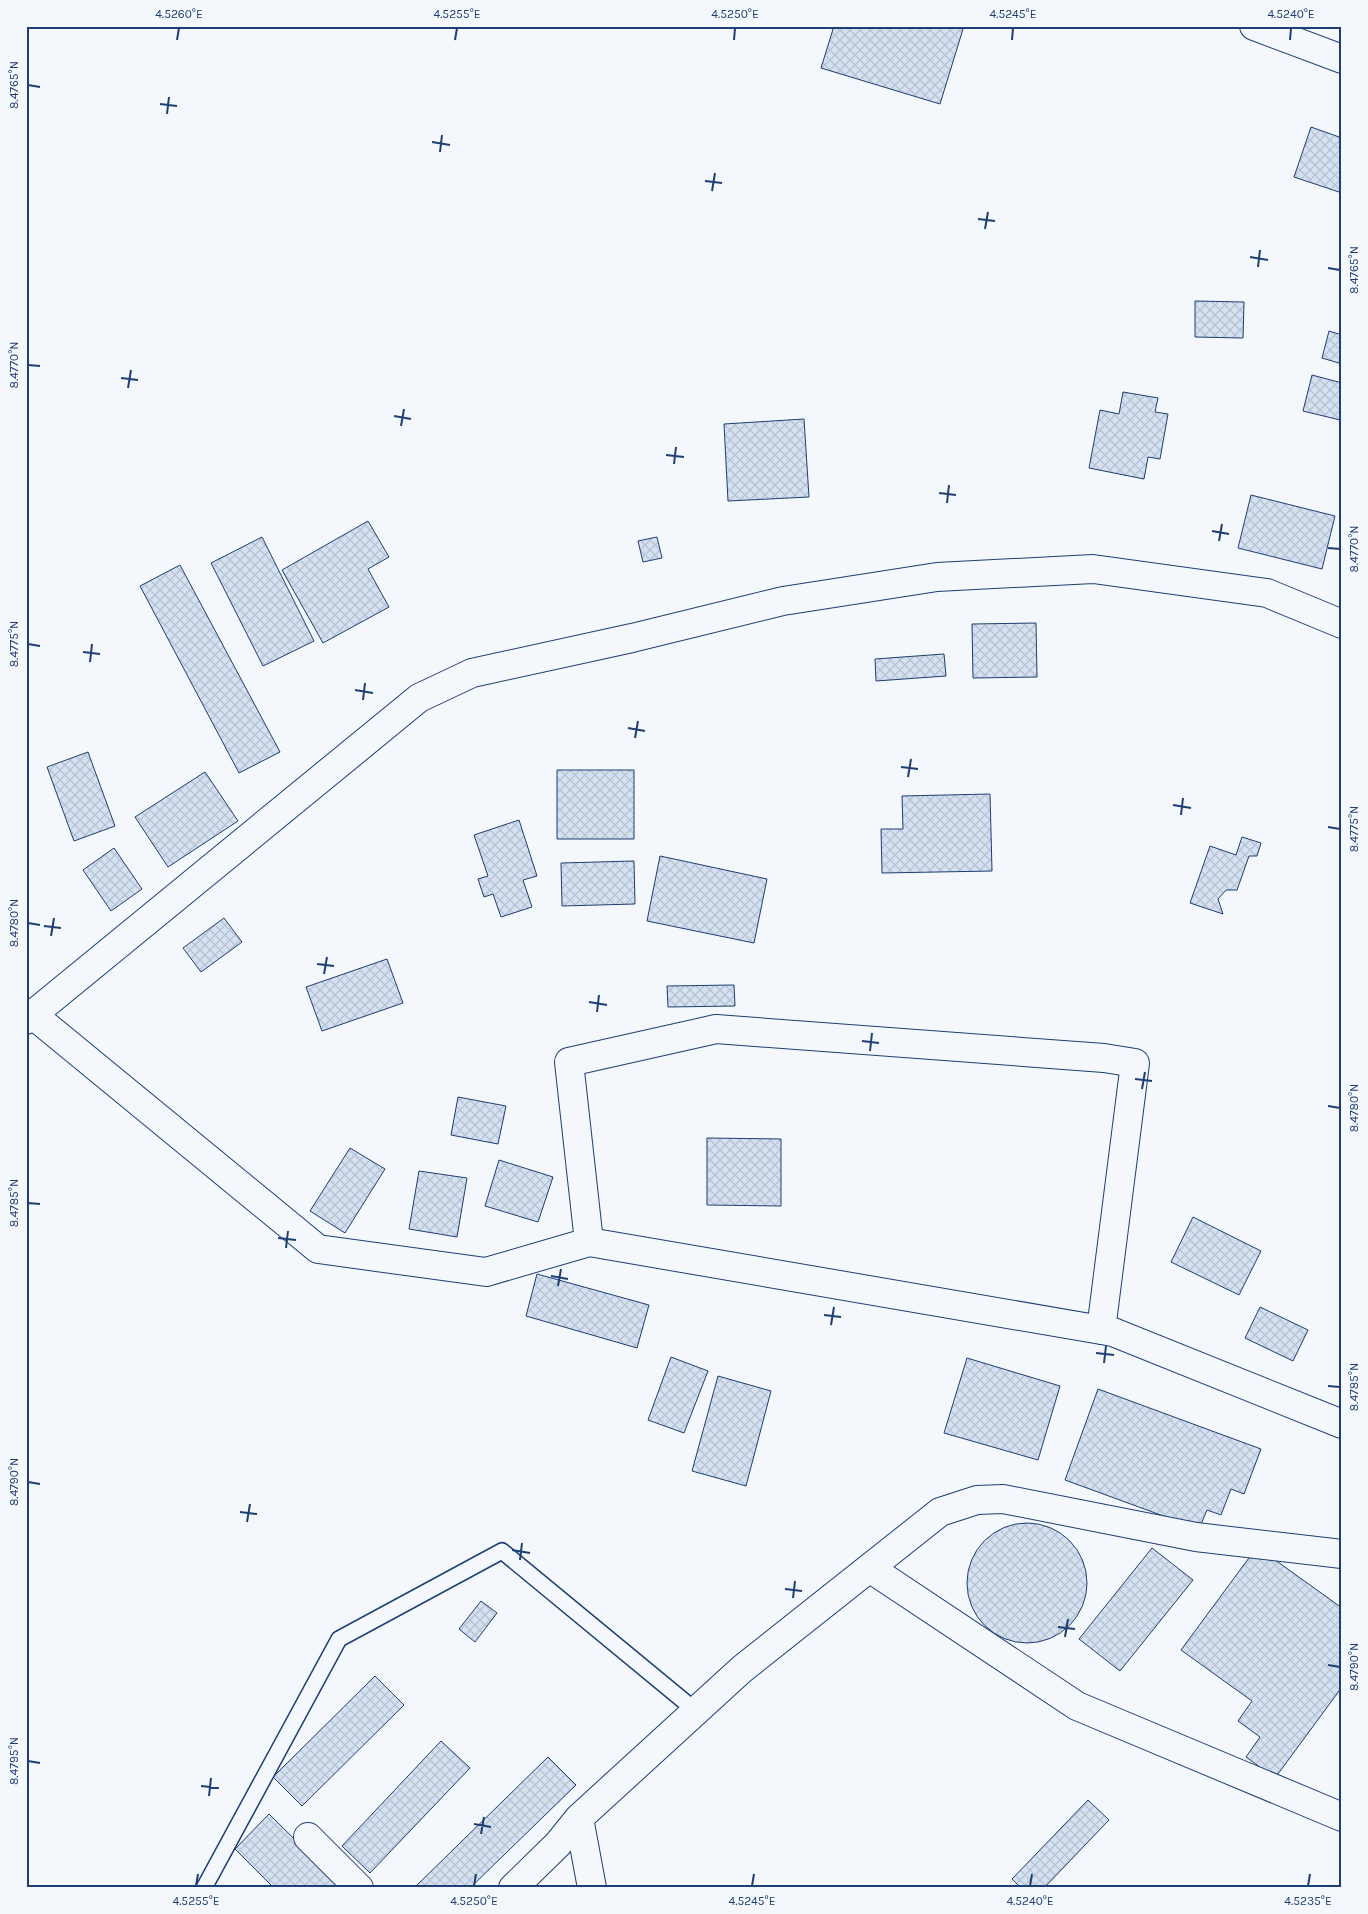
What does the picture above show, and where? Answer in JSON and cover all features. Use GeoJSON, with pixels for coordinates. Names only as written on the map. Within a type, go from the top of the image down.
{"type":"FeatureCollection","features":[{"type":"Feature","properties":{"kind":"street"},"geometry":{"type":"LineString","coordinates":[[1254,26],[1342,58]]}},
{"type":"Feature","properties":{"kind":"street"},"geometry":{"type":"LineString","coordinates":[[1342,624],[1266,593],[1093,569],[1044,571],[937,578],[783,601],[632,638],[472,673],[418,698],[30,1017],[318,1249],[486,1272],[588,1242],[1113,1332],[1342,1424]]}},
{"type":"Feature","properties":{"kind":"street"},"geometry":{"type":"LineString","coordinates":[[588,1242],[569,1062],[716,1029],[1104,1058],[1135,1064],[1101,1330]]}},
{"type":"Feature","properties":{"kind":"street"},"geometry":{"type":"LineString","coordinates":[[513,1888],[558,1844],[579,1818],[742,1668],[871,1569],[940,1512],[977,1500],[1003,1498],[1196,1537],[1342,1554]]}},
{"type":"Feature","properties":{"kind":"street"},"geometry":{"type":"LineString","coordinates":[[871,1569],[1077,1706],[1342,1818]]}},
{"type":"Feature","properties":{"kind":"street"},"geometry":{"type":"LineString","coordinates":[[579,1818],[592,1888]]}},
{"type":"Feature","properties":{"kind":"street"},"geometry":{"type":"LineString","coordinates":[[308,1837],[359,1888]]}},
{"type":"Feature","properties":{"kind":"lane"},"geometry":{"type":"LineString","coordinates":[[204,1888],[339,1639],[502,1551],[696,1711]]}},
{"type":"Feature","properties":{"kind":"building"},"geometry":{"type":"Polygon","coordinates":[[[834,26],[955,26],[963,29],[940,104],[821,68],[834,26]]]}},
{"type":"Feature","properties":{"kind":"building"},"geometry":{"type":"Polygon","coordinates":[[[1311,127],[1342,138],[1342,193],[1294,177],[1311,127]]]}},
{"type":"Feature","properties":{"kind":"building"},"geometry":{"type":"Polygon","coordinates":[[[1195,301],[1244,302],[1243,338],[1195,337],[1195,301]]]}},
{"type":"Feature","properties":{"kind":"building"},"geometry":{"type":"Polygon","coordinates":[[[1329,331],[1342,335],[1342,364],[1322,358],[1329,331]]]}},
{"type":"Feature","properties":{"kind":"building"},"geometry":{"type":"Polygon","coordinates":[[[1312,375],[1342,383],[1340,420],[1303,411],[1312,375]]]}},
{"type":"Feature","properties":{"kind":"building"},"geometry":{"type":"Polygon","coordinates":[[[1123,392],[1158,398],[1155,412],[1168,414],[1160,459],[1148,457],[1144,479],[1089,468],[1100,410],[1119,414],[1123,392]]]}},
{"type":"Feature","properties":{"kind":"building"},"geometry":{"type":"Polygon","coordinates":[[[804,419],[809,497],[728,501],[724,424],[804,419]]]}},
{"type":"Feature","properties":{"kind":"building"},"geometry":{"type":"Polygon","coordinates":[[[1251,495],[1335,516],[1322,569],[1238,548],[1251,495]]]}},
{"type":"Feature","properties":{"kind":"building"},"geometry":{"type":"Polygon","coordinates":[[[368,521],[389,557],[368,569],[389,607],[323,643],[282,570],[368,521]]]}},
{"type":"Feature","properties":{"kind":"building"},"geometry":{"type":"Polygon","coordinates":[[[262,537],[314,641],[263,666],[211,563],[262,537]]]}},
{"type":"Feature","properties":{"kind":"building"},"geometry":{"type":"Polygon","coordinates":[[[657,537],[662,558],[643,562],[638,541],[657,537]]]}},
{"type":"Feature","properties":{"kind":"building"},"geometry":{"type":"Polygon","coordinates":[[[180,565],[280,752],[239,773],[140,586],[180,565]]]}},
{"type":"Feature","properties":{"kind":"building"},"geometry":{"type":"Polygon","coordinates":[[[1036,623],[1037,677],[973,678],[972,624],[1036,623]]]}},
{"type":"Feature","properties":{"kind":"building"},"geometry":{"type":"Polygon","coordinates":[[[944,654],[946,676],[876,681],[875,659],[944,654]]]}},
{"type":"Feature","properties":{"kind":"building"},"geometry":{"type":"Polygon","coordinates":[[[88,752],[115,826],[74,841],[47,767],[88,752]]]}},
{"type":"Feature","properties":{"kind":"building"},"geometry":{"type":"Polygon","coordinates":[[[557,770],[634,770],[634,839],[557,839],[557,770]]]}},
{"type":"Feature","properties":{"kind":"building"},"geometry":{"type":"Polygon","coordinates":[[[205,772],[238,821],[168,867],[135,817],[205,772]]]}},
{"type":"Feature","properties":{"kind":"building"},"geometry":{"type":"Polygon","coordinates":[[[990,794],[992,871],[882,873],[881,829],[903,829],[902,796],[990,794]]]}},
{"type":"Feature","properties":{"kind":"building"},"geometry":{"type":"Polygon","coordinates":[[[519,820],[537,876],[523,880],[532,907],[501,917],[493,894],[484,897],[478,879],[488,876],[474,835],[519,820]]]}},
{"type":"Feature","properties":{"kind":"building"},"geometry":{"type":"Polygon","coordinates":[[[1242,837],[1261,843],[1257,856],[1249,856],[1237,890],[1226,890],[1218,899],[1223,914],[1190,903],[1210,846],[1236,855],[1242,837]]]}},
{"type":"Feature","properties":{"kind":"building"},"geometry":{"type":"Polygon","coordinates":[[[114,848],[142,889],[111,911],[83,870],[114,848]]]}},
{"type":"Feature","properties":{"kind":"building"},"geometry":{"type":"Polygon","coordinates":[[[660,856],[767,879],[754,943],[647,921],[660,856]]]}},
{"type":"Feature","properties":{"kind":"building"},"geometry":{"type":"Polygon","coordinates":[[[634,861],[635,904],[562,906],[561,863],[634,861]]]}},
{"type":"Feature","properties":{"kind":"building"},"geometry":{"type":"Polygon","coordinates":[[[224,918],[242,942],[201,972],[183,948],[224,918]]]}},
{"type":"Feature","properties":{"kind":"building"},"geometry":{"type":"Polygon","coordinates":[[[387,959],[403,1003],[322,1031],[306,987],[387,959]]]}},
{"type":"Feature","properties":{"kind":"building"},"geometry":{"type":"Polygon","coordinates":[[[734,985],[735,1006],[668,1007],[667,986],[734,985]]]}},
{"type":"Feature","properties":{"kind":"building"},"geometry":{"type":"Polygon","coordinates":[[[458,1097],[506,1106],[498,1144],[451,1135],[458,1097]]]}},
{"type":"Feature","properties":{"kind":"building"},"geometry":{"type":"Polygon","coordinates":[[[707,1138],[781,1139],[781,1206],[707,1205],[707,1138]]]}},
{"type":"Feature","properties":{"kind":"building"},"geometry":{"type":"Polygon","coordinates":[[[350,1148],[385,1169],[345,1233],[310,1211],[350,1148]]]}},
{"type":"Feature","properties":{"kind":"building"},"geometry":{"type":"Polygon","coordinates":[[[499,1160],[553,1177],[538,1222],[485,1206],[499,1160]]]}},
{"type":"Feature","properties":{"kind":"building"},"geometry":{"type":"Polygon","coordinates":[[[419,1171],[467,1178],[457,1237],[409,1229],[419,1171]]]}},
{"type":"Feature","properties":{"kind":"building"},"geometry":{"type":"Polygon","coordinates":[[[1193,1217],[1261,1251],[1239,1295],[1171,1262],[1193,1217]]]}},
{"type":"Feature","properties":{"kind":"building"},"geometry":{"type":"Polygon","coordinates":[[[537,1274],[649,1305],[637,1348],[526,1316],[537,1274]]]}},
{"type":"Feature","properties":{"kind":"building"},"geometry":{"type":"Polygon","coordinates":[[[1260,1307],[1308,1330],[1293,1361],[1245,1338],[1260,1307]]]}},
{"type":"Feature","properties":{"kind":"building"},"geometry":{"type":"Polygon","coordinates":[[[671,1357],[708,1371],[684,1433],[648,1420],[671,1357]]]}},
{"type":"Feature","properties":{"kind":"building"},"geometry":{"type":"Polygon","coordinates":[[[967,1358],[1060,1386],[1038,1460],[944,1433],[967,1358]]]}},
{"type":"Feature","properties":{"kind":"building"},"geometry":{"type":"Polygon","coordinates":[[[718,1376],[771,1391],[746,1486],[692,1471],[718,1376]]]}},
{"type":"Feature","properties":{"kind":"building"},"geometry":{"type":"Polygon","coordinates":[[[1098,1389],[1261,1449],[1244,1494],[1231,1489],[1221,1515],[1207,1510],[1199,1529],[1065,1480],[1098,1389]]]}},
{"type":"Feature","properties":{"kind":"building"},"geometry":{"type":"Polygon","coordinates":[[[1027,1523],[1039,1524],[1050,1528],[1060,1533],[1069,1541],[1077,1550],[1082,1560],[1086,1571],[1086,1595],[1082,1606],[1077,1616],[1069,1625],[1060,1633],[1050,1638],[1039,1642],[1027,1643],[1015,1642],[1004,1638],[994,1633],[985,1625],[977,1616],[972,1606],[968,1595],[967,1583],[968,1571],[972,1560],[977,1550],[985,1541],[994,1533],[1004,1528],[1015,1524],[1027,1523]]]}},
{"type":"Feature","properties":{"kind":"building"},"geometry":{"type":"Polygon","coordinates":[[[1257,1547],[1342,1608],[1342,1687],[1275,1778],[1246,1757],[1260,1737],[1238,1721],[1252,1701],[1181,1650],[1257,1547]]]}},
{"type":"Feature","properties":{"kind":"building"},"geometry":{"type":"Polygon","coordinates":[[[1152,1548],[1193,1580],[1120,1671],[1079,1639],[1152,1548]]]}},
{"type":"Feature","properties":{"kind":"building"},"geometry":{"type":"Polygon","coordinates":[[[481,1601],[497,1613],[475,1642],[459,1629],[481,1601]]]}},
{"type":"Feature","properties":{"kind":"building"},"geometry":{"type":"Polygon","coordinates":[[[375,1676],[404,1705],[302,1806],[273,1777],[375,1676]]]}},
{"type":"Feature","properties":{"kind":"building"},"geometry":{"type":"Polygon","coordinates":[[[441,1741],[470,1768],[370,1873],[342,1846],[441,1741]]]}},
{"type":"Feature","properties":{"kind":"building"},"geometry":{"type":"Polygon","coordinates":[[[548,1757],[576,1785],[470,1888],[414,1888],[548,1757]]]}},
{"type":"Feature","properties":{"kind":"building"},"geometry":{"type":"Polygon","coordinates":[[[1088,1800],[1109,1820],[1044,1888],[1021,1888],[1012,1879],[1088,1800]]]}},
{"type":"Feature","properties":{"kind":"building"},"geometry":{"type":"Polygon","coordinates":[[[269,1814],[344,1888],[274,1888],[235,1849],[269,1814]]]}}]}
